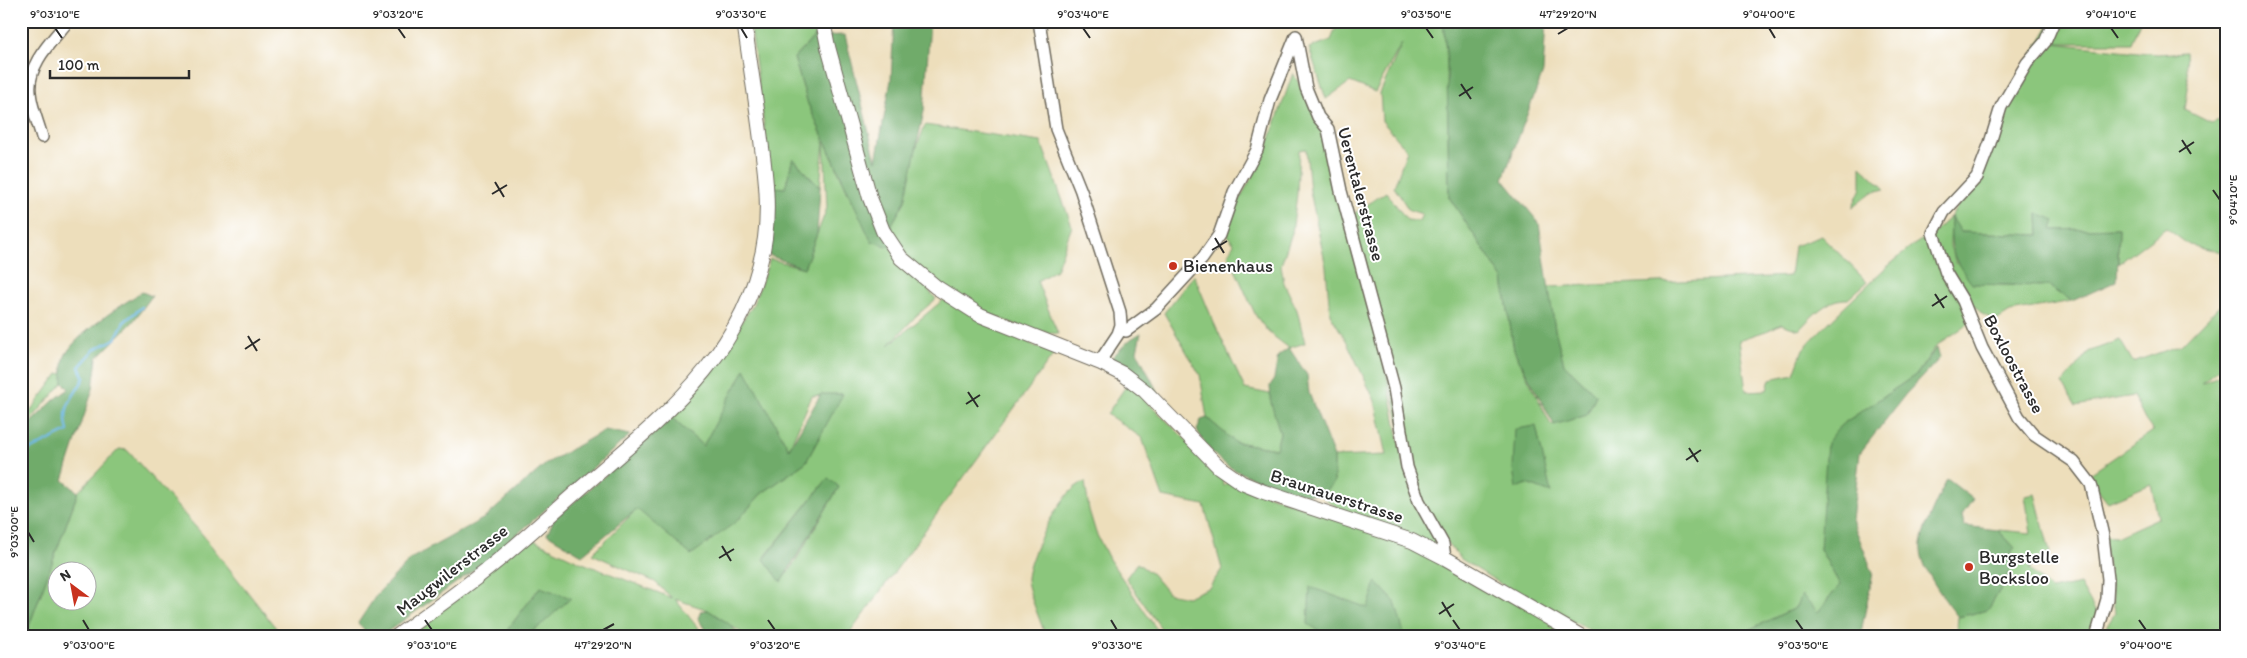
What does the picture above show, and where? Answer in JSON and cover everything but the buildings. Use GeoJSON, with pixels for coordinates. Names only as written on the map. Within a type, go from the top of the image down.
{"type":"FeatureCollection","features":[{"type":"Feature","properties":{"kind":"street"},"geometry":{"type":"LineString","coordinates":[[42,137],[30,91],[30,79],[36,63],[68,21]]}},
{"type":"Feature","properties":{"kind":"street","name":"Maugwilerstrasse"},"geometry":{"type":"LineString","coordinates":[[396,637],[469,584],[680,401],[707,370],[721,350],[744,308],[759,265],[765,238],[767,210],[759,122],[744,21]]}},
{"type":"Feature","properties":{"kind":"street","name":"Braunauerstrasse"},"geometry":{"type":"LineString","coordinates":[[823,21],[828,47],[870,198],[883,231],[901,258],[936,287],[980,315],[1101,362],[1116,370],[1138,385],[1210,459],[1233,477],[1264,492],[1399,537],[1444,558],[1582,637]]}},
{"type":"Feature","properties":{"kind":"street"},"geometry":{"type":"LineString","coordinates":[[1039,21],[1054,121],[1061,144],[1081,191],[1118,306],[1120,330],[1101,362]]}},
{"type":"Feature","properties":{"kind":"street","name":"Boxloostrasse"},"geometry":{"type":"LineString","coordinates":[[2054,21],[2045,42],[2027,63],[2001,107],[1977,177],[1944,212],[1932,234],[1946,273],[1965,305],[1982,348],[2019,417],[2034,435],[2074,462],[2091,484],[2103,536],[2108,579],[2106,607],[2096,637]]}},
{"type":"Feature","properties":{"kind":"street","name":"Uerentalerstrasse"},"geometry":{"type":"LineString","coordinates":[[1120,330],[1126,331],[1148,316],[1190,273],[1214,243],[1223,227],[1234,192],[1257,150],[1270,100],[1296,36],[1306,88],[1318,117],[1328,129],[1341,191],[1394,388],[1407,467],[1420,501],[1443,544],[1444,558]]}},
{"type":"Feature","properties":{"kind":"green space"},"geometry":{"type":"Polygon","coordinates":[[[750,21],[818,21],[820,30],[794,58],[808,104],[851,199],[936,299],[916,316],[889,345],[943,300],[1006,325],[1034,346],[1056,351],[847,637],[748,637],[708,610],[675,599],[705,637],[525,637],[541,625],[540,587],[502,637],[402,637],[530,538],[580,562],[672,598],[655,582],[592,554],[637,509],[737,521],[761,494],[806,462],[842,394],[812,396],[789,449],[745,370],[703,446],[672,418],[752,307],[770,259],[804,268],[827,208],[824,141],[820,188],[793,158],[785,188],[772,187],[750,21]],[[828,478],[764,558],[781,581],[792,567],[839,487],[828,478]]]}},
{"type":"Feature","properties":{"kind":"green space"},"geometry":{"type":"Polygon","coordinates":[[[894,21],[930,21],[924,111],[905,201],[892,224],[893,248],[871,241],[808,104],[794,58],[815,36],[845,35],[876,161],[891,80],[894,21]]]}},
{"type":"Feature","properties":{"kind":"green space"},"geometry":{"type":"Polygon","coordinates":[[[1339,21],[1443,21],[1447,62],[1449,197],[1503,279],[1514,350],[1551,425],[1587,415],[1596,395],[1564,364],[1555,330],[1548,287],[1790,276],[1794,246],[1822,236],[1867,282],[1848,299],[1834,301],[1821,309],[1799,330],[1781,324],[1739,340],[1746,391],[1767,390],[1770,379],[1794,374],[1803,349],[1821,330],[1882,271],[1915,244],[1933,233],[1951,216],[1977,177],[2001,107],[2052,21],[2140,21],[2131,43],[2053,43],[2157,54],[2186,52],[2188,88],[2185,110],[2211,123],[2226,117],[2226,253],[2189,245],[2166,228],[2118,264],[2119,228],[2052,230],[2038,214],[2039,235],[1961,232],[1951,217],[1950,246],[1956,263],[1995,285],[2048,286],[2072,301],[2010,312],[1996,321],[1982,314],[1961,291],[1971,322],[1936,346],[1917,374],[1841,425],[1820,549],[1840,585],[1817,613],[1802,595],[1795,608],[1748,630],[1755,637],[1603,637],[1504,586],[1461,559],[1434,528],[1419,501],[1349,217],[1386,192],[1407,220],[1419,221],[1422,214],[1409,210],[1394,187],[1407,150],[1382,121],[1380,93],[1402,43],[1375,92],[1350,82],[1326,99],[1309,48],[1331,40],[1339,21]],[[1536,427],[1526,484],[1550,492],[1536,427]]]}},
{"type":"Feature","properties":{"kind":"green space"},"geometry":{"type":"Polygon","coordinates":[[[1443,21],[1546,21],[1543,72],[1503,179],[1539,223],[1555,330],[1564,364],[1596,395],[1587,415],[1554,425],[1514,350],[1503,279],[1449,197],[1447,62],[1443,21]]]}},
{"type":"Feature","properties":{"kind":"green space"},"geometry":{"type":"Polygon","coordinates":[[[1293,73],[1326,129],[1320,130],[1328,129],[1389,386],[1403,463],[1440,543],[1437,548],[1342,512],[1320,494],[1334,483],[1334,457],[1387,455],[1375,401],[1347,342],[1330,314],[1326,267],[1310,191],[1306,149],[1299,150],[1297,194],[1292,233],[1281,265],[1284,283],[1297,310],[1305,343],[1289,348],[1268,332],[1256,316],[1228,254],[1234,244],[1223,228],[1264,156],[1293,73]]]}},
{"type":"Feature","properties":{"kind":"green space"},"geometry":{"type":"Polygon","coordinates":[[[925,125],[1041,142],[1072,226],[1056,270],[1037,281],[1058,334],[1027,329],[974,308],[909,262],[892,237],[892,224],[905,201],[914,155],[925,125]]]}},
{"type":"Feature","properties":{"kind":"green space"},"geometry":{"type":"Polygon","coordinates":[[[793,158],[820,188],[817,234],[804,268],[768,255],[772,187],[785,188],[793,158]]]}},
{"type":"Feature","properties":{"kind":"green space"},"geometry":{"type":"Polygon","coordinates":[[[1861,166],[1885,189],[1872,192],[1852,208],[1861,188],[1861,166]]]}},
{"type":"Feature","properties":{"kind":"green space"},"geometry":{"type":"Polygon","coordinates":[[[2038,213],[2055,220],[2052,230],[2119,228],[2117,281],[2072,301],[2048,286],[1972,284],[1953,253],[1951,216],[1961,232],[2039,235],[2038,213]]]}},
{"type":"Feature","properties":{"kind":"green space"},"geometry":{"type":"Polygon","coordinates":[[[1194,275],[1245,389],[1270,394],[1280,433],[1276,449],[1235,442],[1207,418],[1200,375],[1164,313],[1194,275]]]}},
{"type":"Feature","properties":{"kind":"green space"},"geometry":{"type":"Polygon","coordinates":[[[142,292],[152,296],[132,323],[97,358],[93,389],[63,480],[78,492],[53,560],[48,560],[48,574],[25,637],[21,637],[21,432],[54,400],[69,389],[63,383],[63,362],[70,348],[88,330],[142,292]]]}},
{"type":"Feature","properties":{"kind":"green space"},"geometry":{"type":"Polygon","coordinates":[[[2226,299],[2226,363],[2201,383],[2226,373],[2226,637],[2100,637],[2115,613],[2103,536],[2116,537],[2158,518],[2151,484],[2108,502],[2087,476],[2153,431],[2133,396],[2076,406],[2063,384],[2088,352],[2120,340],[2133,362],[2181,345],[2226,299]]]}},
{"type":"Feature","properties":{"kind":"green space"},"geometry":{"type":"Polygon","coordinates":[[[1141,333],[1137,351],[1160,397],[1113,361],[1112,357],[1131,339],[1141,333]]]}},
{"type":"Feature","properties":{"kind":"green space"},"geometry":{"type":"Polygon","coordinates":[[[1937,347],[1940,358],[1905,395],[1860,453],[1852,520],[1873,573],[1860,637],[1809,637],[1808,632],[1787,637],[1755,637],[1748,630],[1795,608],[1802,595],[1818,612],[1840,585],[1820,549],[1827,443],[1841,425],[1917,374],[1937,347]]]}},
{"type":"Feature","properties":{"kind":"green space"},"geometry":{"type":"Polygon","coordinates":[[[1289,348],[1307,375],[1309,393],[1334,457],[1334,483],[1319,494],[1295,492],[1242,474],[1213,454],[1197,430],[1201,420],[1207,418],[1235,442],[1276,449],[1280,433],[1271,403],[1270,386],[1274,379],[1278,356],[1289,348]]]}},
{"type":"Feature","properties":{"kind":"green space"},"geometry":{"type":"Polygon","coordinates":[[[745,369],[789,449],[821,394],[843,394],[806,462],[761,494],[737,521],[691,555],[637,509],[582,555],[547,534],[554,519],[672,418],[703,446],[745,369]]]}},
{"type":"Feature","properties":{"kind":"green space"},"geometry":{"type":"Polygon","coordinates":[[[64,373],[63,383],[21,431],[21,424],[58,374],[64,373]]]}},
{"type":"Feature","properties":{"kind":"green space"},"geometry":{"type":"Polygon","coordinates":[[[1128,383],[1222,475],[1224,486],[1230,481],[1411,546],[1585,637],[1167,637],[1126,578],[1137,563],[1152,574],[1168,593],[1187,597],[1209,588],[1222,569],[1204,505],[1163,497],[1142,438],[1107,414],[1128,383]]]}},
{"type":"Feature","properties":{"kind":"green space"},"geometry":{"type":"Polygon","coordinates":[[[1536,426],[1551,493],[1527,484],[1516,488],[1513,469],[1515,429],[1536,426]]]}},
{"type":"Feature","properties":{"kind":"green space"},"geometry":{"type":"Polygon","coordinates":[[[605,430],[630,435],[488,560],[380,637],[370,637],[358,623],[377,594],[412,558],[486,517],[547,463],[605,430]]]}},
{"type":"Feature","properties":{"kind":"green space"},"geometry":{"type":"Polygon","coordinates":[[[119,449],[127,450],[202,534],[283,637],[25,637],[48,574],[48,610],[98,610],[98,560],[53,560],[78,492],[119,449]]]}},
{"type":"Feature","properties":{"kind":"green space"},"geometry":{"type":"Polygon","coordinates":[[[828,478],[839,487],[781,582],[764,559],[828,478]]]}},
{"type":"Feature","properties":{"kind":"green space"},"geometry":{"type":"Polygon","coordinates":[[[1947,479],[1973,499],[1962,515],[1964,526],[1998,530],[2015,548],[2012,551],[2009,575],[1988,610],[1958,617],[1946,602],[1928,572],[1921,553],[1925,527],[1947,479]]]}},
{"type":"Feature","properties":{"kind":"green space"},"geometry":{"type":"Polygon","coordinates":[[[1085,482],[1089,510],[1096,533],[1109,559],[1162,637],[1046,637],[1027,583],[1029,567],[1040,539],[1057,509],[1076,487],[1085,482]]]}},
{"type":"Feature","properties":{"kind":"green space"},"geometry":{"type":"Polygon","coordinates":[[[2035,494],[2050,553],[2029,569],[2051,590],[2080,584],[2098,616],[2091,637],[1956,637],[1958,617],[1988,610],[2009,575],[2014,547],[1998,530],[2031,533],[2025,496],[2035,494]]]}},
{"type":"Feature","properties":{"kind":"green space"},"geometry":{"type":"Polygon","coordinates":[[[1376,582],[1395,602],[1405,637],[1329,637],[1308,624],[1310,587],[1368,608],[1376,582]]]}},
{"type":"Feature","properties":{"kind":"green space"},"geometry":{"type":"Polygon","coordinates":[[[540,587],[571,598],[525,637],[502,637],[540,587]]]}},
{"type":"Feature","properties":{"kind":"green space"},"geometry":{"type":"Polygon","coordinates":[[[708,610],[728,623],[742,637],[709,637],[698,618],[701,611],[708,610]]]}},
{"type":"Feature","properties":{"kind":"waterway"},"geometry":{"type":"LineString","coordinates":[[21,454],[68,431],[66,422],[67,408],[84,378],[79,367],[95,349],[115,339],[124,322],[142,307]]}},
{"type":"Feature","properties":{"kind":"waterway"},"geometry":{"type":"LineString","coordinates":[[21,506],[24,509],[21,514]]}},
{"type":"Feature","properties":{"kind":"place","name":"Bienenhaus"},"geometry":{"type":"Point","coordinates":[1173,266]}},
{"type":"Feature","properties":{"kind":"place","name":"Burgstelle Bocksloo"},"geometry":{"type":"Point","coordinates":[1969,567]}}]}
